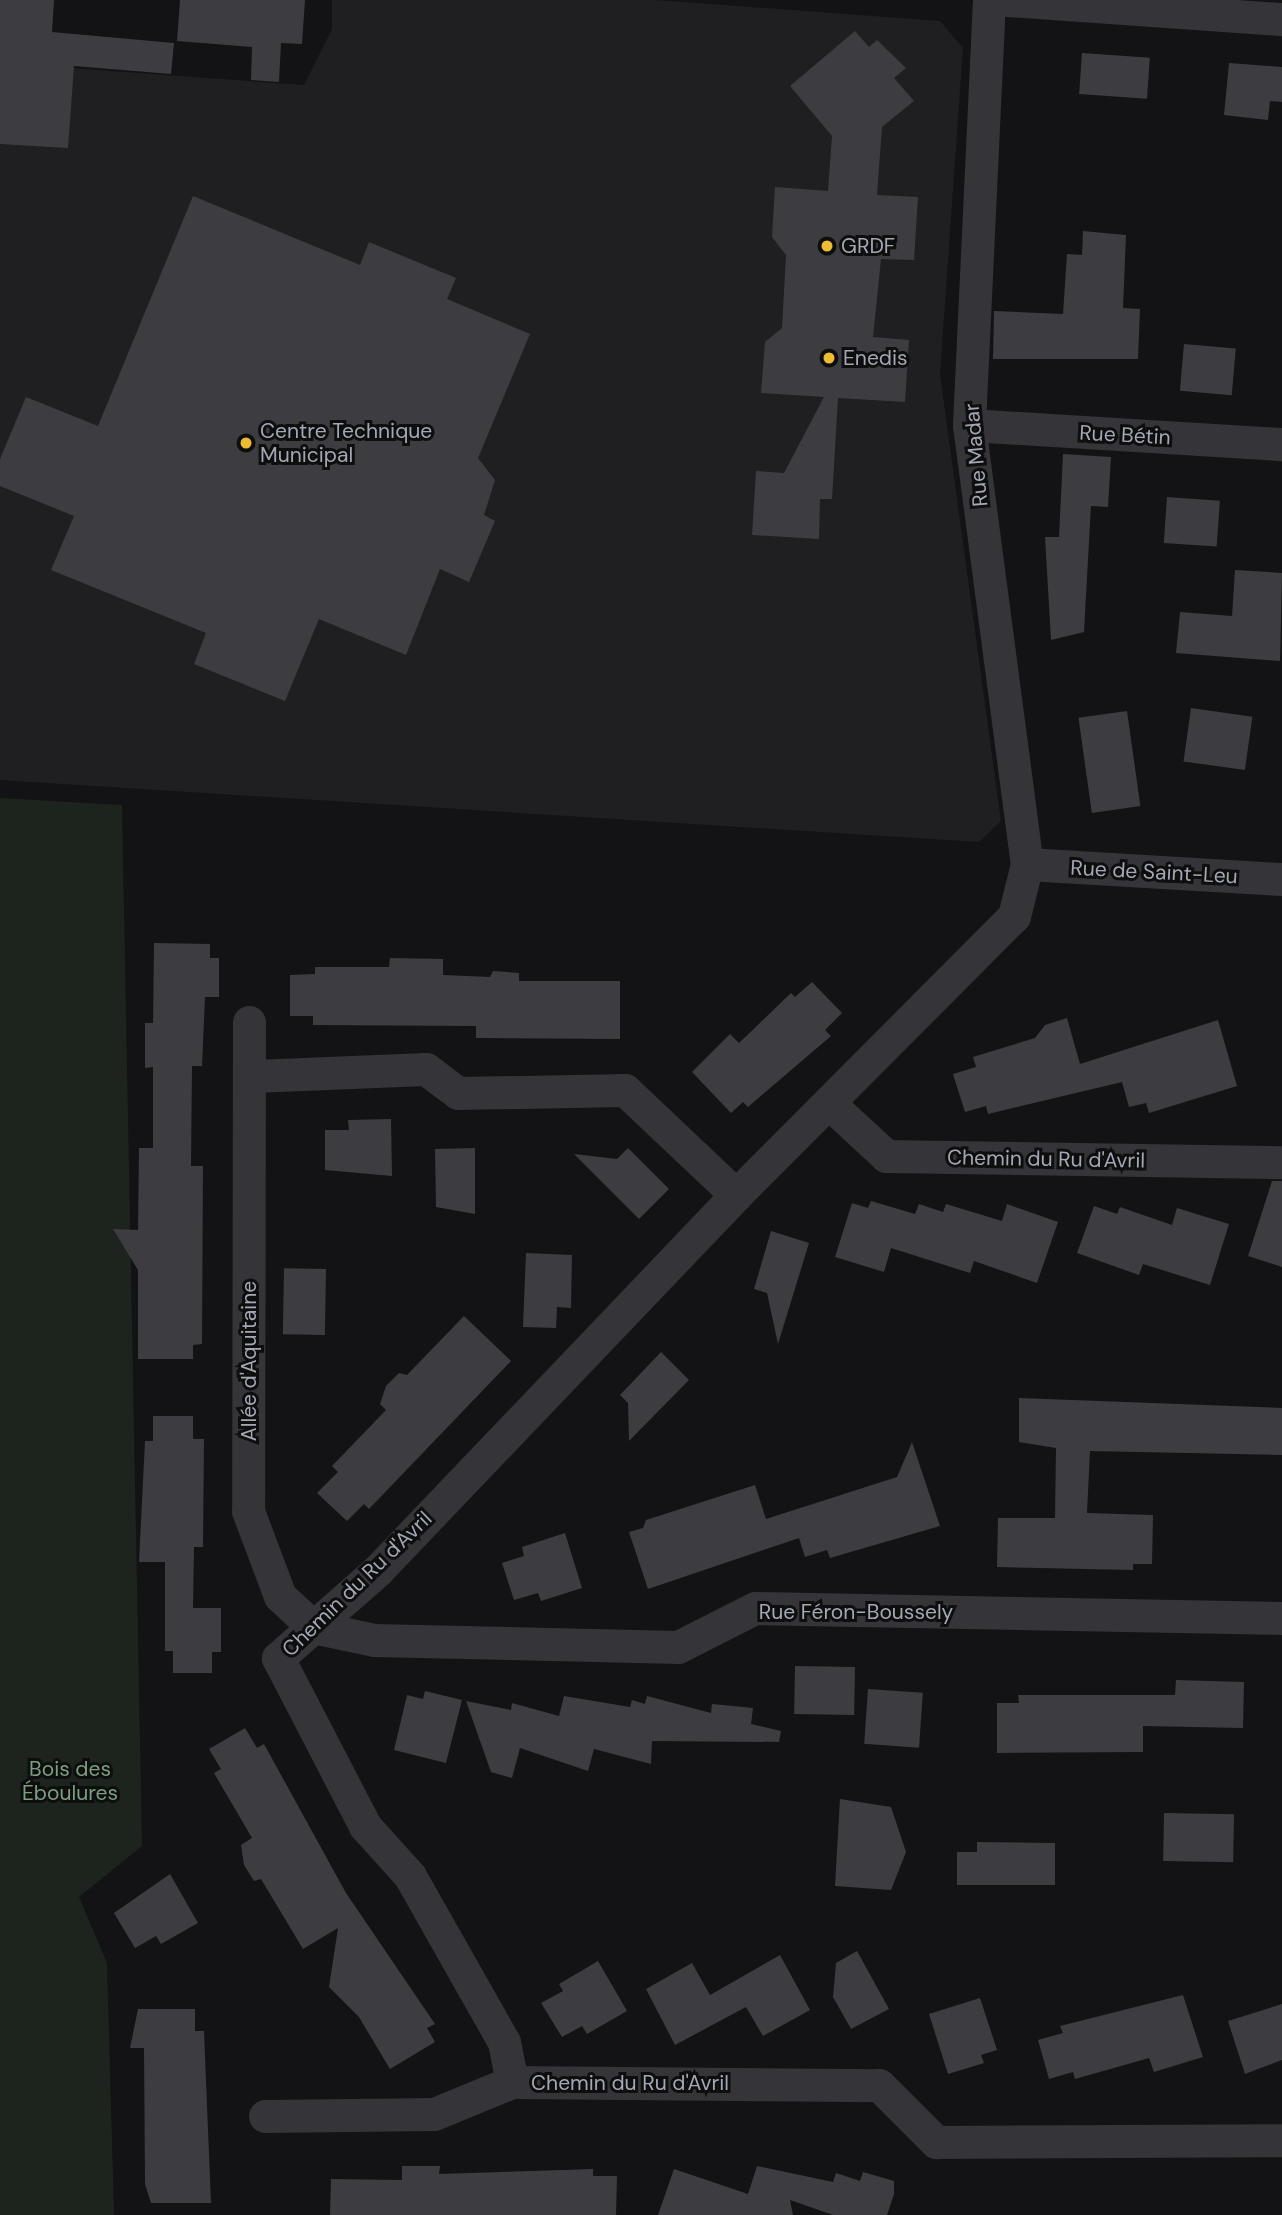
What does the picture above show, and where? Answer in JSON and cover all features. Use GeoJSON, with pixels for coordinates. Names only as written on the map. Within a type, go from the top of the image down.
{"type":"FeatureCollection","features":[{"type":"Feature","properties":{"kind":"street","name":"Rue Madar"},"geometry":{"type":"LineString","coordinates":[[989,0],[969,425],[1027,864]]}},
{"type":"Feature","properties":{"kind":"street"},"geometry":{"type":"LineString","coordinates":[[1008,0],[1282,19]]}},
{"type":"Feature","properties":{"kind":"street","name":"Rue Bétin"},"geometry":{"type":"LineString","coordinates":[[969,425],[1282,444]]}},
{"type":"Feature","properties":{"kind":"street","name":"Rue de Saint-Leu"},"geometry":{"type":"LineString","coordinates":[[1027,864],[1282,879]]}},
{"type":"Feature","properties":{"kind":"street","name":"Chemin du Ru d'Avril"},"geometry":{"type":"LineString","coordinates":[[1027,864],[1014,916],[831,1105],[736,1195],[377,1571],[278,1658],[365,1826],[410,1876],[504,2042],[512,2082],[879,2085],[936,2141],[1282,2140]]}},
{"type":"Feature","properties":{"kind":"street","name":"Allée d'Aquitaine"},"geometry":{"type":"LineString","coordinates":[[249,1022],[251,1076],[248,1511],[280,1596],[313,1627]]}},
{"type":"Feature","properties":{"kind":"street"},"geometry":{"type":"LineString","coordinates":[[251,1076],[426,1069],[458,1093],[625,1090],[736,1195]]}},
{"type":"Feature","properties":{"kind":"street","name":"Chemin du Ru d'Avril"},"geometry":{"type":"LineString","coordinates":[[831,1105],[886,1157],[1282,1162]]}},
{"type":"Feature","properties":{"kind":"street","name":"Rue Féron-Boussely"},"geometry":{"type":"LineString","coordinates":[[313,1627],[374,1640],[678,1647],[755,1608],[1282,1618]]}},
{"type":"Feature","properties":{"kind":"street"},"geometry":{"type":"LineString","coordinates":[[265,2116],[434,2114],[512,2082]]}},
{"type":"Feature","properties":{"kind":"shaded area"},"geometry":{"type":"Polygon","coordinates":[[[332,0],[656,0],[940,21],[963,48],[940,374],[1001,821],[979,842],[0,780],[0,63],[304,85],[332,29],[332,0]]]}},
{"type":"Feature","properties":{"kind":"green space","name":"Bois des Éboulures"},"geometry":{"type":"Polygon","coordinates":[[[0,798],[122,805],[142,1846],[79,1897],[107,1963],[114,2215],[0,2215],[0,798]]]}},
{"type":"Feature","properties":{"kind":"building"},"geometry":{"type":"Polygon","coordinates":[[[0,0],[54,0],[52,32],[174,43],[171,74],[74,66],[68,148],[0,144],[0,0]]]}},
{"type":"Feature","properties":{"kind":"building"},"geometry":{"type":"Polygon","coordinates":[[[180,0],[305,0],[302,44],[281,43],[279,82],[251,80],[252,47],[177,41],[180,0]]]}},
{"type":"Feature","properties":{"kind":"building"},"geometry":{"type":"Polygon","coordinates":[[[855,31],[869,47],[877,40],[906,68],[894,78],[914,101],[882,127],[877,195],[918,197],[914,260],[881,259],[873,337],[909,340],[905,402],[838,398],[832,499],[820,499],[819,539],[752,535],[756,471],[784,473],[824,397],[761,393],[765,342],[782,328],[786,255],[772,237],[775,187],[828,191],[832,136],[790,86],[855,31]]]}},
{"type":"Feature","properties":{"kind":"building"},"geometry":{"type":"Polygon","coordinates":[[[1082,53],[1150,58],[1147,99],[1079,94],[1082,53]]]}},
{"type":"Feature","properties":{"kind":"building"},"geometry":{"type":"Polygon","coordinates":[[[1229,63],[1282,67],[1282,102],[1270,101],[1268,120],[1224,115],[1229,63]]]}},
{"type":"Feature","properties":{"kind":"building","name":"Centre Technique Municipal"},"geometry":{"type":"Polygon","coordinates":[[[193,196],[360,265],[369,242],[456,278],[447,299],[530,334],[478,458],[495,480],[484,515],[495,521],[469,582],[440,569],[406,655],[319,619],[285,701],[194,664],[206,633],[51,570],[74,516],[0,486],[0,459],[26,397],[98,426],[193,196]]]}},
{"type":"Feature","properties":{"kind":"building"},"geometry":{"type":"Polygon","coordinates":[[[1083,231],[1126,235],[1123,308],[1140,309],[1138,359],[993,359],[994,311],[1063,314],[1067,254],[1082,255],[1083,231]]]}},
{"type":"Feature","properties":{"kind":"building"},"geometry":{"type":"Polygon","coordinates":[[[1184,344],[1236,349],[1232,395],[1180,391],[1184,344]]]}},
{"type":"Feature","properties":{"kind":"building"},"geometry":{"type":"Polygon","coordinates":[[[1063,454],[1111,457],[1108,507],[1091,506],[1084,632],[1051,640],[1045,537],[1059,537],[1063,454]]]}},
{"type":"Feature","properties":{"kind":"building"},"geometry":{"type":"Polygon","coordinates":[[[1167,497],[1220,501],[1217,547],[1164,543],[1167,497]]]}},
{"type":"Feature","properties":{"kind":"building"},"geometry":{"type":"Polygon","coordinates":[[[1235,570],[1282,573],[1280,661],[1176,653],[1180,612],[1232,616],[1235,570]]]}},
{"type":"Feature","properties":{"kind":"building"},"geometry":{"type":"Polygon","coordinates":[[[1191,708],[1252,717],[1245,770],[1183,761],[1191,708]]]}},
{"type":"Feature","properties":{"kind":"building"},"geometry":{"type":"Polygon","coordinates":[[[1127,711],[1140,806],[1092,813],[1078,718],[1127,711]]]}},
{"type":"Feature","properties":{"kind":"building"},"geometry":{"type":"Polygon","coordinates":[[[154,943],[210,944],[210,958],[219,958],[219,997],[205,997],[202,1066],[192,1066],[191,1166],[203,1166],[202,1344],[193,1345],[193,1359],[138,1359],[138,1270],[113,1229],[138,1230],[139,1148],[153,1148],[153,1067],[145,1068],[145,1023],[153,1023],[154,943]]]}},
{"type":"Feature","properties":{"kind":"building"},"geometry":{"type":"Polygon","coordinates":[[[390,958],[443,959],[443,975],[490,977],[493,971],[519,973],[519,981],[620,981],[620,1039],[476,1038],[476,1026],[313,1025],[313,1016],[290,1016],[290,975],[315,974],[315,967],[389,967],[390,958]]]}},
{"type":"Feature","properties":{"kind":"building"},"geometry":{"type":"Polygon","coordinates":[[[812,982],[842,1013],[825,1030],[831,1036],[748,1107],[743,1102],[731,1113],[692,1072],[730,1034],[739,1043],[791,993],[795,997],[812,982]]]}},
{"type":"Feature","properties":{"kind":"building"},"geometry":{"type":"Polygon","coordinates":[[[1067,1018],[1080,1064],[1218,1020],[1237,1086],[1149,1113],[1146,1103],[1129,1107],[1122,1082],[988,1114],[986,1106],[965,1112],[953,1074],[976,1067],[973,1057],[1035,1038],[1045,1025],[1067,1018]]]}},
{"type":"Feature","properties":{"kind":"building"},"geometry":{"type":"Polygon","coordinates":[[[391,1119],[392,1176],[325,1170],[325,1130],[349,1130],[348,1120],[391,1119]]]}},
{"type":"Feature","properties":{"kind":"building"},"geometry":{"type":"Polygon","coordinates":[[[475,1148],[475,1214],[436,1207],[435,1149],[475,1148]]]}},
{"type":"Feature","properties":{"kind":"building"},"geometry":{"type":"Polygon","coordinates":[[[628,1148],[669,1189],[639,1219],[574,1154],[617,1159],[628,1148]]]}},
{"type":"Feature","properties":{"kind":"building"},"geometry":{"type":"Polygon","coordinates":[[[1272,1181],[1282,1181],[1282,1267],[1248,1256],[1272,1181]]]}},
{"type":"Feature","properties":{"kind":"building"},"geometry":{"type":"Polygon","coordinates":[[[871,1201],[915,1214],[919,1204],[943,1212],[946,1204],[1002,1221],[1007,1204],[1058,1222],[1037,1283],[974,1261],[970,1273],[891,1248],[884,1272],[835,1257],[852,1203],[868,1208],[871,1201]]]}},
{"type":"Feature","properties":{"kind":"building"},"geometry":{"type":"Polygon","coordinates":[[[1094,1206],[1117,1214],[1120,1207],[1172,1225],[1177,1208],[1229,1224],[1210,1285],[1143,1264],[1139,1275],[1077,1253],[1094,1206]]]}},
{"type":"Feature","properties":{"kind":"building"},"geometry":{"type":"Polygon","coordinates":[[[771,1231],[809,1243],[778,1344],[767,1293],[754,1289],[771,1231]]]}},
{"type":"Feature","properties":{"kind":"building"},"geometry":{"type":"Polygon","coordinates":[[[526,1253],[572,1255],[571,1308],[557,1307],[556,1328],[523,1327],[526,1253]]]}},
{"type":"Feature","properties":{"kind":"building"},"geometry":{"type":"Polygon","coordinates":[[[284,1268],[326,1269],[325,1335],[283,1334],[284,1268]]]}},
{"type":"Feature","properties":{"kind":"building"},"geometry":{"type":"Polygon","coordinates":[[[464,1316],[511,1361],[369,1509],[364,1504],[347,1521],[317,1493],[338,1472],[332,1466],[386,1410],[380,1404],[386,1386],[399,1373],[407,1375],[464,1316]]]}},
{"type":"Feature","properties":{"kind":"building"},"geometry":{"type":"Polygon","coordinates":[[[661,1352],[689,1380],[629,1441],[628,1403],[620,1395],[661,1352]]]}},
{"type":"Feature","properties":{"kind":"building"},"geometry":{"type":"Polygon","coordinates":[[[1019,1398],[1282,1408],[1282,1455],[1090,1451],[1087,1513],[1153,1515],[1152,1564],[1133,1564],[1133,1570],[997,1567],[998,1518],[1055,1518],[1056,1448],[1019,1442],[1019,1398]]]}},
{"type":"Feature","properties":{"kind":"building"},"geometry":{"type":"Polygon","coordinates":[[[153,1416],[193,1416],[193,1439],[204,1439],[203,1547],[194,1547],[193,1608],[221,1608],[221,1652],[212,1652],[212,1673],[173,1673],[173,1651],[165,1651],[165,1562],[139,1562],[145,1441],[153,1441],[153,1416]]]}},
{"type":"Feature","properties":{"kind":"building"},"geometry":{"type":"Polygon","coordinates":[[[912,1442],[940,1526],[830,1558],[827,1550],[805,1557],[799,1538],[648,1589],[629,1532],[643,1528],[646,1520],[755,1485],[766,1519],[897,1477],[912,1442]]]}},
{"type":"Feature","properties":{"kind":"building"},"geometry":{"type":"Polygon","coordinates":[[[565,1533],[582,1588],[541,1601],[538,1593],[514,1600],[502,1563],[524,1556],[522,1547],[565,1533]]]}},
{"type":"Feature","properties":{"kind":"building"},"geometry":{"type":"Polygon","coordinates":[[[795,1666],[855,1667],[854,1715],[794,1714],[795,1666]]]}},
{"type":"Feature","properties":{"kind":"building"},"geometry":{"type":"Polygon","coordinates":[[[1176,1680],[1244,1682],[1243,1728],[1143,1726],[1143,1752],[997,1753],[997,1703],[1019,1703],[1018,1695],[1175,1695],[1176,1680]]]}},
{"type":"Feature","properties":{"kind":"building"},"geometry":{"type":"Polygon","coordinates":[[[868,1689],[923,1693],[919,1748],[864,1744],[868,1689]]]}},
{"type":"Feature","properties":{"kind":"building"},"geometry":{"type":"Polygon","coordinates":[[[425,1691],[462,1700],[446,1763],[394,1750],[407,1695],[423,1699],[425,1691]]]}},
{"type":"Feature","properties":{"kind":"building"},"geometry":{"type":"Polygon","coordinates":[[[564,1696],[630,1707],[632,1700],[645,1704],[647,1696],[711,1713],[712,1704],[753,1708],[751,1724],[781,1731],[779,1742],[652,1741],[651,1764],[594,1749],[588,1771],[520,1748],[512,1778],[491,1772],[466,1701],[511,1710],[512,1703],[559,1716],[564,1696]]]}},
{"type":"Feature","properties":{"kind":"building"},"geometry":{"type":"Polygon","coordinates":[[[245,1728],[257,1748],[264,1744],[346,1893],[435,2024],[427,2028],[435,2042],[390,2069],[359,2017],[329,1987],[338,1928],[303,1949],[261,1879],[254,1881],[244,1865],[241,1845],[252,1838],[214,1773],[221,1769],[209,1749],[245,1728]]]}},
{"type":"Feature","properties":{"kind":"building"},"geometry":{"type":"Polygon","coordinates":[[[840,1799],[891,1807],[906,1852],[891,1890],[835,1886],[840,1799]]]}},
{"type":"Feature","properties":{"kind":"building"},"geometry":{"type":"Polygon","coordinates":[[[1164,1813],[1234,1814],[1233,1862],[1163,1861],[1164,1813]]]}},
{"type":"Feature","properties":{"kind":"building"},"geometry":{"type":"Polygon","coordinates":[[[977,1842],[1055,1843],[1055,1885],[957,1885],[957,1852],[977,1852],[977,1842]]]}},
{"type":"Feature","properties":{"kind":"building"},"geometry":{"type":"Polygon","coordinates":[[[170,1874],[198,1923],[161,1944],[156,1936],[135,1948],[114,1913],[170,1874]]]}},
{"type":"Feature","properties":{"kind":"building"},"geometry":{"type":"Polygon","coordinates":[[[857,1951],[889,2009],[851,2029],[833,1997],[836,1963],[857,1951]]]}},
{"type":"Feature","properties":{"kind":"building"},"geometry":{"type":"Polygon","coordinates":[[[780,1955],[810,2010],[763,2036],[746,2007],[675,2045],[646,1989],[692,1963],[710,1995],[780,1955]]]}},
{"type":"Feature","properties":{"kind":"building"},"geometry":{"type":"Polygon","coordinates":[[[598,1961],[627,2011],[587,2034],[582,2026],[562,2037],[541,2003],[563,1991],[559,1984],[598,1961]]]}},
{"type":"Feature","properties":{"kind":"building"},"geometry":{"type":"Polygon","coordinates":[[[1183,1995],[1203,2057],[1154,2072],[1149,2058],[1075,2079],[1073,2072],[1049,2079],[1038,2040],[1063,2033],[1060,2026],[1183,1995]]]}},
{"type":"Feature","properties":{"kind":"building"},"geometry":{"type":"Polygon","coordinates":[[[980,1998],[997,2050],[981,2055],[984,2063],[948,2074],[929,2014],[980,1998]]]}},
{"type":"Feature","properties":{"kind":"building"},"geometry":{"type":"Polygon","coordinates":[[[1282,2004],[1282,2060],[1245,2074],[1228,2021],[1282,2004]]]}},
{"type":"Feature","properties":{"kind":"building"},"geometry":{"type":"Polygon","coordinates":[[[138,2009],[195,2009],[195,2031],[204,2031],[211,2203],[151,2203],[145,2184],[144,2048],[130,2048],[138,2009]]]}},
{"type":"Feature","properties":{"kind":"building"},"geometry":{"type":"Polygon","coordinates":[[[402,2166],[440,2166],[439,2174],[593,2169],[593,2176],[617,2176],[616,2215],[330,2215],[331,2179],[402,2180],[402,2166]]]}},
{"type":"Feature","properties":{"kind":"building"},"geometry":{"type":"Polygon","coordinates":[[[757,2166],[833,2182],[836,2173],[860,2181],[863,2172],[894,2181],[894,2194],[887,2215],[833,2215],[790,2200],[793,2215],[658,2215],[674,2169],[748,2194],[757,2166]]]}},
{"type":"Feature","properties":{"kind":"place","name":"GRDF"},"geometry":{"type":"Point","coordinates":[827,246]}},
{"type":"Feature","properties":{"kind":"place","name":"Enedis"},"geometry":{"type":"Point","coordinates":[829,358]}},
{"type":"Feature","properties":{"kind":"place","name":"Centre Technique Municipal"},"geometry":{"type":"Point","coordinates":[246,443]}}]}
